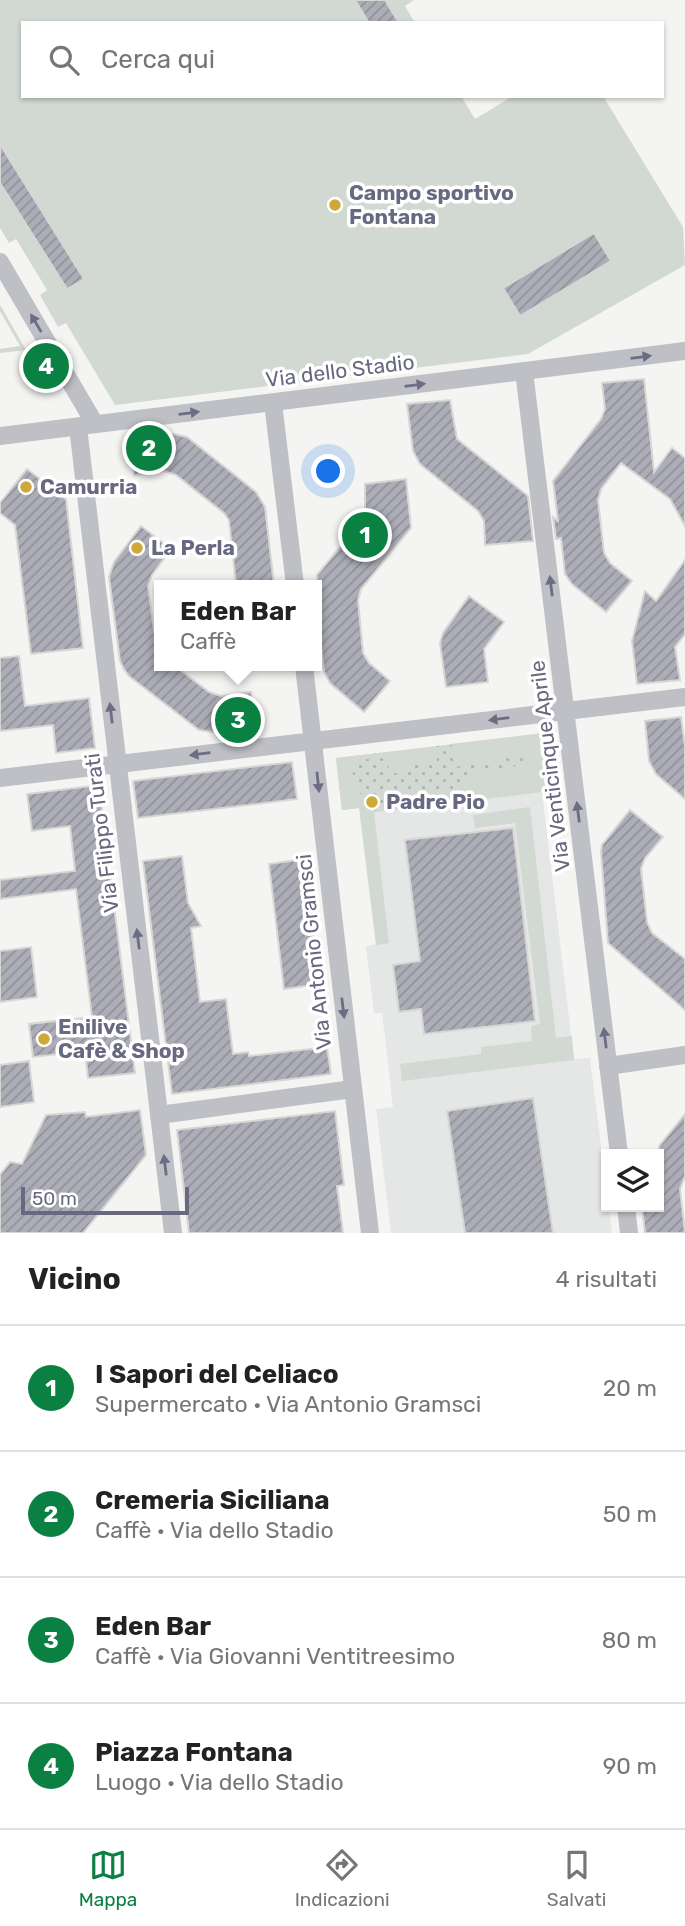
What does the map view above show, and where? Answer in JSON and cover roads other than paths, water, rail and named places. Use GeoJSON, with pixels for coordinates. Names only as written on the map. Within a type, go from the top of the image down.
{"type":"FeatureCollection","features":[{"type":"Feature","properties":{"kind":"street"},"geometry":{"type":"LineString","coordinates":[[0,262],[86,426]]}},
{"type":"Feature","properties":{"kind":"street","name":"Via dello Stadio"},"geometry":{"type":"LineString","coordinates":[[0,436],[685,351]]}},
{"type":"Feature","properties":{"kind":"street","name":"Via Venticinque Aprile"},"geometry":{"type":"LineString","coordinates":[[524,372],[618,1149]]}},
{"type":"Feature","properties":{"kind":"street"},"geometry":{"type":"LineString","coordinates":[[273,402],[294,580]]}},
{"type":"Feature","properties":{"kind":"street","name":"Via Filippo Turati"},"geometry":{"type":"LineString","coordinates":[[86,426],[117,764],[173,1233]]}},
{"type":"Feature","properties":{"kind":"street","name":"Via Antonio Gramsci"},"geometry":{"type":"LineString","coordinates":[[305,671],[370,1233]]}},
{"type":"Feature","properties":{"kind":"street"},"geometry":{"type":"LineString","coordinates":[[0,778],[685,697]]}},
{"type":"Feature","properties":{"kind":"street"},"geometry":{"type":"LineString","coordinates":[[608,1066],[685,1055]]}},
{"type":"Feature","properties":{"kind":"street"},"geometry":{"type":"LineString","coordinates":[[159,1115],[353,1089]]}},
{"type":"Feature","properties":{"kind":"street"},"geometry":{"type":"LineString","coordinates":[[627,1212],[629,1233]]}},
{"type":"Feature","properties":{"kind":"place","name":"Campo sportivo Fontana"},"geometry":{"type":"Point","coordinates":[335,205]}},
{"type":"Feature","properties":{"kind":"place","name":"Piazza Fontana"},"geometry":{"type":"Point","coordinates":[46,366]}},
{"type":"Feature","properties":{"kind":"place","name":"Cremeria Siciliana"},"geometry":{"type":"Point","coordinates":[149,448]}},
{"type":"Feature","properties":{"kind":"place","name":"Camurria"},"geometry":{"type":"Point","coordinates":[26,487]}},
{"type":"Feature","properties":{"kind":"place","name":"I Sapori del Celiaco"},"geometry":{"type":"Point","coordinates":[365,535]}},
{"type":"Feature","properties":{"kind":"place","name":"La Perla"},"geometry":{"type":"Point","coordinates":[137,548]}},
{"type":"Feature","properties":{"kind":"place","name":"Eden Bar"},"geometry":{"type":"Point","coordinates":[238,720]}},
{"type":"Feature","properties":{"kind":"place","name":"Padre Pio"},"geometry":{"type":"Point","coordinates":[372,802]}},
{"type":"Feature","properties":{"kind":"place","name":"Enilive Cafè & Shop"},"geometry":{"type":"Point","coordinates":[44,1039]}}]}
